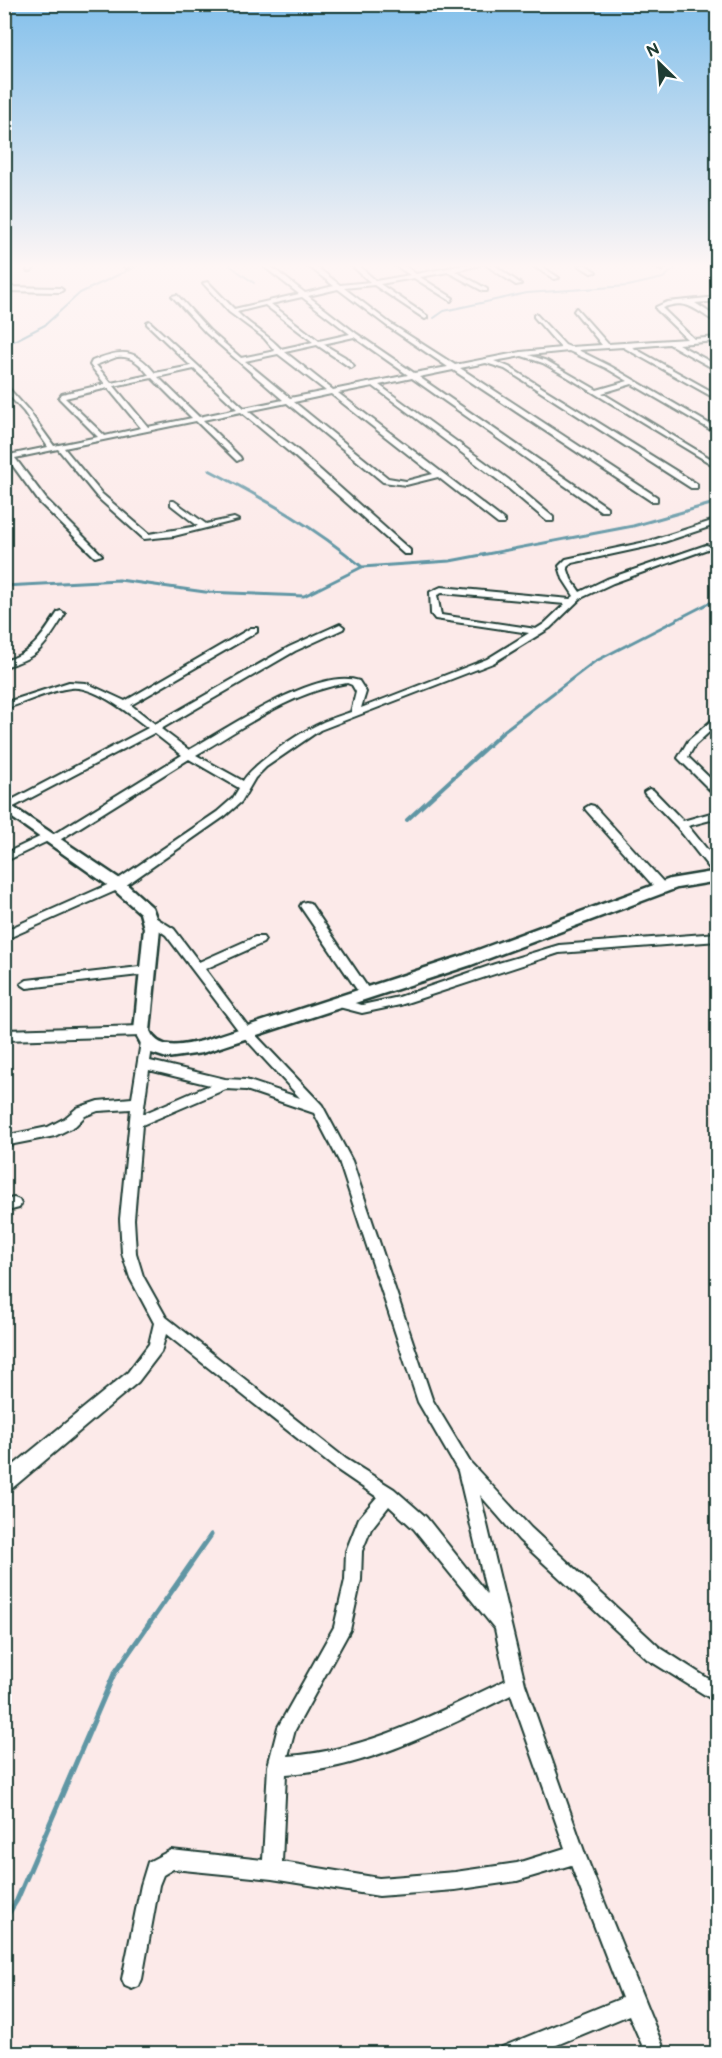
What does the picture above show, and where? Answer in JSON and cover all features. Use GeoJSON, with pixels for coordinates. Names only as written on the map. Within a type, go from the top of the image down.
{"type":"FeatureCollection","features":[{"type":"Feature","properties":{"kind":"street"},"geometry":{"type":"LineString","coordinates":[[99,361],[94,362],[93,365],[145,428]]}},
{"type":"Feature","properties":{"kind":"street"},"geometry":{"type":"LineString","coordinates":[[138,361],[207,426],[237,459]]}},
{"type":"Feature","properties":{"kind":"street"},"geometry":{"type":"LineString","coordinates":[[188,361],[407,552]]}},
{"type":"Feature","properties":{"kind":"street"},"geometry":{"type":"LineString","coordinates":[[242,361],[286,400],[392,483],[406,483],[438,475]]}},
{"type":"Feature","properties":{"kind":"street"},"geometry":{"type":"LineString","coordinates":[[291,361],[501,522]]}},
{"type":"Feature","properties":{"kind":"street"},"geometry":{"type":"LineString","coordinates":[[346,361],[351,366]]}},
{"type":"Feature","properties":{"kind":"street"},"geometry":{"type":"LineString","coordinates":[[392,361],[604,509]]}},
{"type":"Feature","properties":{"kind":"street"},"geometry":{"type":"LineString","coordinates":[[444,361],[654,499]]}},
{"type":"Feature","properties":{"kind":"street"},"geometry":{"type":"LineString","coordinates":[[98,555],[43,501],[7,457],[486,361]]}},
{"type":"Feature","properties":{"kind":"street"},"geometry":{"type":"LineString","coordinates":[[486,361],[507,368],[694,486]]}},
{"type":"Feature","properties":{"kind":"street"},"geometry":{"type":"LineString","coordinates":[[542,361],[717,466]]}},
{"type":"Feature","properties":{"kind":"street"},"geometry":{"type":"LineString","coordinates":[[598,361],[717,432]]}},
{"type":"Feature","properties":{"kind":"street"},"geometry":{"type":"LineString","coordinates":[[652,361],[717,398]]}},
{"type":"Feature","properties":{"kind":"street"},"geometry":{"type":"LineString","coordinates":[[703,361],[717,369]]}},
{"type":"Feature","properties":{"kind":"street"},"geometry":{"type":"LineString","coordinates":[[103,438],[62,396],[194,367]]}},
{"type":"Feature","properties":{"kind":"street"},"geometry":{"type":"LineString","coordinates":[[596,392],[633,382]]}},
{"type":"Feature","properties":{"kind":"street"},"geometry":{"type":"LineString","coordinates":[[373,383],[505,481],[550,519]]}},
{"type":"Feature","properties":{"kind":"street"},"geometry":{"type":"LineString","coordinates":[[4,385],[78,472],[113,508],[147,537],[163,537],[234,520]]}},
{"type":"Feature","properties":{"kind":"street"},"geometry":{"type":"LineString","coordinates":[[174,503],[203,526]]}},
{"type":"Feature","properties":{"kind":"street"},"geometry":{"type":"LineString","coordinates":[[575,599],[563,571],[563,566],[569,561],[652,543],[717,521]]}},
{"type":"Feature","properties":{"kind":"street"},"geometry":{"type":"LineString","coordinates":[[4,936],[118,885],[221,814],[237,800],[244,786],[263,765],[317,728],[490,661],[548,626],[575,599],[610,581],[709,547]]}},
{"type":"Feature","properties":{"kind":"street"},"geometry":{"type":"LineString","coordinates":[[537,632],[438,617],[435,614],[434,594],[441,590],[575,599]]}},
{"type":"Feature","properties":{"kind":"street"},"geometry":{"type":"LineString","coordinates":[[4,664],[20,661],[36,652],[61,614]]}},
{"type":"Feature","properties":{"kind":"street"},"geometry":{"type":"LineString","coordinates":[[340,627],[292,649],[154,729],[6,807],[52,837],[139,901],[150,918],[152,928],[143,1064],[127,1219],[129,1253],[137,1278],[161,1322],[341,1464],[388,1495],[420,1523],[502,1626]]}},
{"type":"Feature","properties":{"kind":"street"},"geometry":{"type":"LineString","coordinates":[[125,705],[254,630]]}},
{"type":"Feature","properties":{"kind":"street"},"geometry":{"type":"LineString","coordinates":[[4,859],[52,837],[285,699],[324,684],[348,680],[356,683],[361,692],[355,712]]}},
{"type":"Feature","properties":{"kind":"street"},"geometry":{"type":"LineString","coordinates":[[4,706],[78,684],[125,705],[189,755],[244,786]]}},
{"type":"Feature","properties":{"kind":"street"},"geometry":{"type":"LineString","coordinates":[[717,718],[691,743],[683,758],[717,792]]}},
{"type":"Feature","properties":{"kind":"street"},"geometry":{"type":"LineString","coordinates":[[649,792],[681,825],[717,871]]}},
{"type":"Feature","properties":{"kind":"street"},"geometry":{"type":"LineString","coordinates":[[590,808],[661,887]]}},
{"type":"Feature","properties":{"kind":"street"},"geometry":{"type":"LineString","coordinates":[[681,825],[717,814]]}},
{"type":"Feature","properties":{"kind":"street"},"geometry":{"type":"LineString","coordinates":[[4,1035],[144,1036],[163,1052],[173,1053],[202,1047],[465,961],[661,887],[689,879],[717,876]]}},
{"type":"Feature","properties":{"kind":"street"},"geometry":{"type":"LineString","coordinates":[[306,906],[366,994]]}},
{"type":"Feature","properties":{"kind":"street"},"geometry":{"type":"LineString","coordinates":[[150,918],[170,932],[246,1032],[318,1109],[345,1161],[426,1402],[465,1467],[525,1534],[653,1653],[717,1695]]}},
{"type":"Feature","properties":{"kind":"street"},"geometry":{"type":"LineString","coordinates":[[339,1003],[363,1009],[400,1001],[499,967],[559,950],[717,937]]}},
{"type":"Feature","properties":{"kind":"street"},"geometry":{"type":"LineString","coordinates":[[197,968],[260,940]]}},
{"type":"Feature","properties":{"kind":"street"},"geometry":{"type":"LineString","coordinates":[[27,984],[148,970]]}},
{"type":"Feature","properties":{"kind":"street"},"geometry":{"type":"LineString","coordinates":[[143,1064],[225,1084],[246,1085],[318,1109]]}},
{"type":"Feature","properties":{"kind":"street"},"geometry":{"type":"LineString","coordinates":[[137,1122],[225,1084]]}},
{"type":"Feature","properties":{"kind":"street"},"geometry":{"type":"LineString","coordinates":[[4,1141],[50,1132],[70,1122],[81,1112],[98,1106],[138,1103]]}},
{"type":"Feature","properties":{"kind":"street"},"geometry":{"type":"LineString","coordinates":[[4,1484],[134,1377],[156,1347],[161,1322]]}},
{"type":"Feature","properties":{"kind":"street"},"geometry":{"type":"LineString","coordinates":[[465,1467],[516,1684],[576,1854],[656,2054]]}},
{"type":"Feature","properties":{"kind":"street"},"geometry":{"type":"LineString","coordinates":[[272,1870],[277,1766],[286,1727],[342,1630],[354,1580],[354,1551],[365,1524],[388,1495]]}},
{"type":"Feature","properties":{"kind":"street"},"geometry":{"type":"LineString","coordinates":[[277,1766],[299,1766],[350,1754],[415,1731],[516,1684]]}},
{"type":"Feature","properties":{"kind":"street"},"geometry":{"type":"LineString","coordinates":[[132,1979],[150,1886],[156,1869],[171,1859],[272,1870],[380,1887],[455,1881],[517,1872],[576,1854]]}},
{"type":"Feature","properties":{"kind":"street"},"geometry":{"type":"LineString","coordinates":[[509,2054],[634,2003]]}},
{"type":"Feature","properties":{"kind":"waterway"},"geometry":{"type":"LineString","coordinates":[[209,470],[288,514],[326,539],[362,567]]}},
{"type":"Feature","properties":{"kind":"waterway"},"geometry":{"type":"LineString","coordinates":[[362,567],[450,561],[633,526],[718,502]]}},
{"type":"Feature","properties":{"kind":"waterway"},"geometry":{"type":"LineString","coordinates":[[4,586],[119,580],[205,592],[304,596],[362,567]]}},
{"type":"Feature","properties":{"kind":"waterway"},"geometry":{"type":"LineString","coordinates":[[501,733],[594,662],[707,604],[718,601]]}},
{"type":"Feature","properties":{"kind":"waterway"},"geometry":{"type":"LineString","coordinates":[[407,820],[503,732]]}},
{"type":"Feature","properties":{"kind":"waterway"},"geometry":{"type":"LineString","coordinates":[[4,1921],[17,1900],[114,1674],[211,1535]]}}]}
